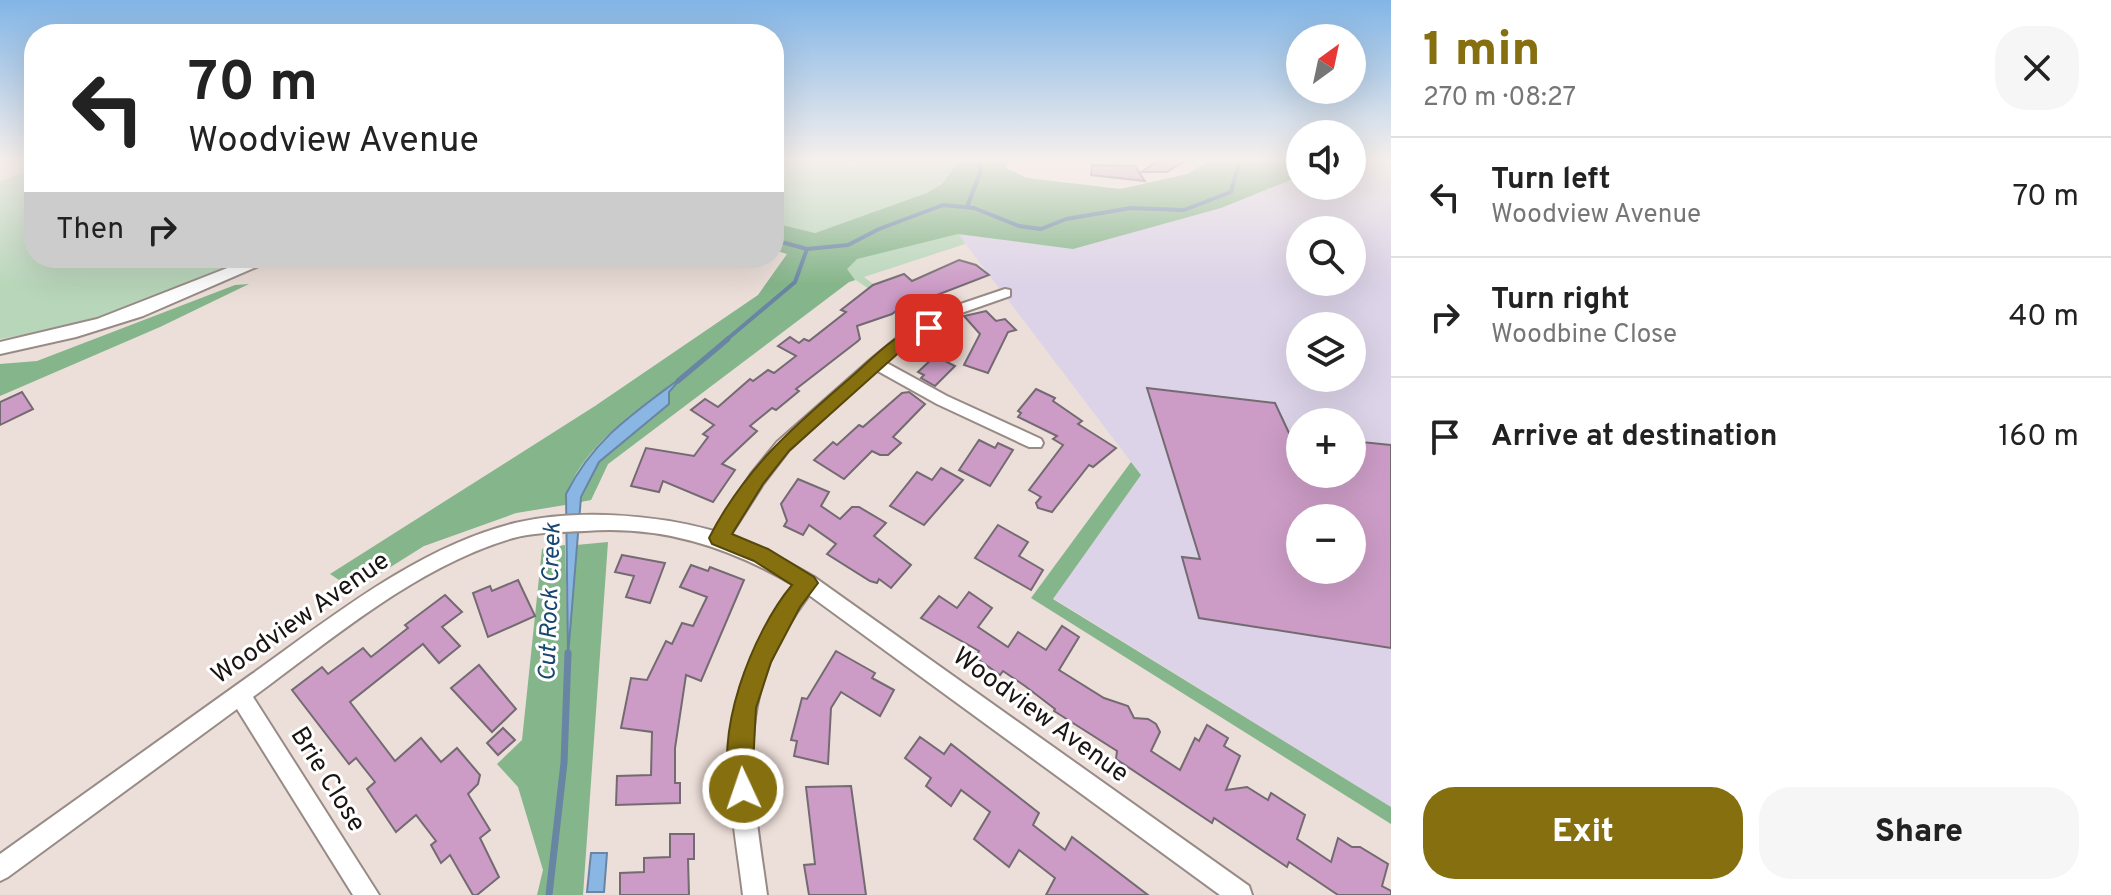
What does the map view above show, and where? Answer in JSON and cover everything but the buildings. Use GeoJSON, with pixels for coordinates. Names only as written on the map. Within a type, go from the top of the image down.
{"type":"FeatureCollection","features":[{"type":"Feature","properties":{"kind":"street"},"geometry":{"type":"LineString","coordinates":[[0,348],[52,339],[125,318],[244,268]]}},
{"type":"Feature","properties":{"kind":"street"},"geometry":{"type":"LineString","coordinates":[[719,538],[757,479],[783,446],[875,363],[908,336],[929,328],[942,315],[1005,293]]}},
{"type":"Feature","properties":{"kind":"street"},"geometry":{"type":"LineString","coordinates":[[875,363],[942,400],[1035,443]]}},
{"type":"Feature","properties":{"kind":"street","name":"Woodview Avenue"},"geometry":{"type":"LineString","coordinates":[[0,869],[373,598],[415,574],[511,532],[591,522],[665,525],[719,538],[761,555],[807,583],[1240,895]]}},
{"type":"Feature","properties":{"kind":"street"},"geometry":{"type":"LineString","coordinates":[[755,895],[740,765],[744,708],[761,660],[793,600],[807,583]]}},
{"type":"Feature","properties":{"kind":"street","name":"Brie Close"},"geometry":{"type":"LineString","coordinates":[[240,695],[367,895]]}},
{"type":"Feature","properties":{"kind":"shaded area"},"geometry":{"type":"Polygon","coordinates":[[[1110,201],[1391,201],[1391,807],[1053,598],[1141,475],[958,234],[1110,201]]]}},
{"type":"Feature","properties":{"kind":"green space"},"geometry":{"type":"Polygon","coordinates":[[[0,201],[24,201],[24,268],[225,268],[157,297],[68,327],[0,339],[0,201]]]}},
{"type":"Feature","properties":{"kind":"green space"},"geometry":{"type":"Polygon","coordinates":[[[784,201],[1086,201],[959,233],[965,244],[864,277],[906,309],[903,313],[856,280],[849,282],[608,464],[591,500],[516,513],[424,546],[907,201],[815,233],[784,225],[784,201]]]}},
{"type":"Feature","properties":{"kind":"green space"},"geometry":{"type":"Polygon","coordinates":[[[905,201],[1239,201],[1073,249],[958,234],[857,259],[847,269],[855,280],[608,464],[591,500],[580,502],[598,462],[669,404],[669,392],[679,380],[645,403],[593,451],[579,468],[565,505],[516,513],[424,546],[354,590],[330,574],[595,406],[758,295],[777,268],[784,268],[787,254],[784,253],[784,225],[815,233],[905,201]]]}},
{"type":"Feature","properties":{"kind":"green space"},"geometry":{"type":"Polygon","coordinates":[[[249,284],[160,327],[0,396],[0,364],[37,361],[235,285],[249,284]]]}},
{"type":"Feature","properties":{"kind":"green space"},"geometry":{"type":"Polygon","coordinates":[[[1131,462],[1141,475],[1053,599],[1391,807],[1391,824],[1031,598],[1131,462]]]}},
{"type":"Feature","properties":{"kind":"green space"},"geometry":{"type":"Polygon","coordinates":[[[608,542],[583,895],[537,895],[543,870],[518,787],[497,764],[522,740],[542,549],[565,545],[568,641],[576,545],[608,542]]]}},
{"type":"Feature","properties":{"kind":"water"},"geometry":{"type":"Polygon","coordinates":[[[682,377],[669,392],[669,404],[599,462],[581,497],[568,656],[566,494],[602,442],[682,377]]]}},
{"type":"Feature","properties":{"kind":"water"},"geometry":{"type":"Polygon","coordinates":[[[591,853],[607,853],[604,892],[587,892],[591,853]]]}},
{"type":"Feature","properties":{"kind":"waterway"},"geometry":{"type":"LineString","coordinates":[[967,207],[969,201]]}},
{"type":"Feature","properties":{"kind":"waterway"},"geometry":{"type":"LineString","coordinates":[[807,249],[848,245],[879,229],[943,205],[974,208],[1019,226],[1041,229],[1066,219],[1131,208],[1184,210],[1208,201]]}},
{"type":"Feature","properties":{"kind":"waterway","name":"Cut Rock Creek"},"geometry":{"type":"LineString","coordinates":[[784,243],[807,249]]}},
{"type":"Feature","properties":{"kind":"waterway","name":"Cut Rock Creek"},"geometry":{"type":"LineString","coordinates":[[725,341],[795,282],[807,249]]}},
{"type":"Feature","properties":{"kind":"waterway","name":"Cut Rock Creek"},"geometry":{"type":"LineString","coordinates":[[678,381],[728,339]]}},
{"type":"Feature","properties":{"kind":"waterway","name":"Cut Rock Creek"},"geometry":{"type":"LineString","coordinates":[[549,895],[564,763],[568,653]]}},
{"type":"Feature","properties":{"kind":"route"},"geometry":{"type":"LineString","coordinates":[[743,789],[740,765],[744,708],[761,660],[793,600],[807,583],[761,555],[719,538],[757,479],[783,446],[908,336],[929,328]]}}]}
